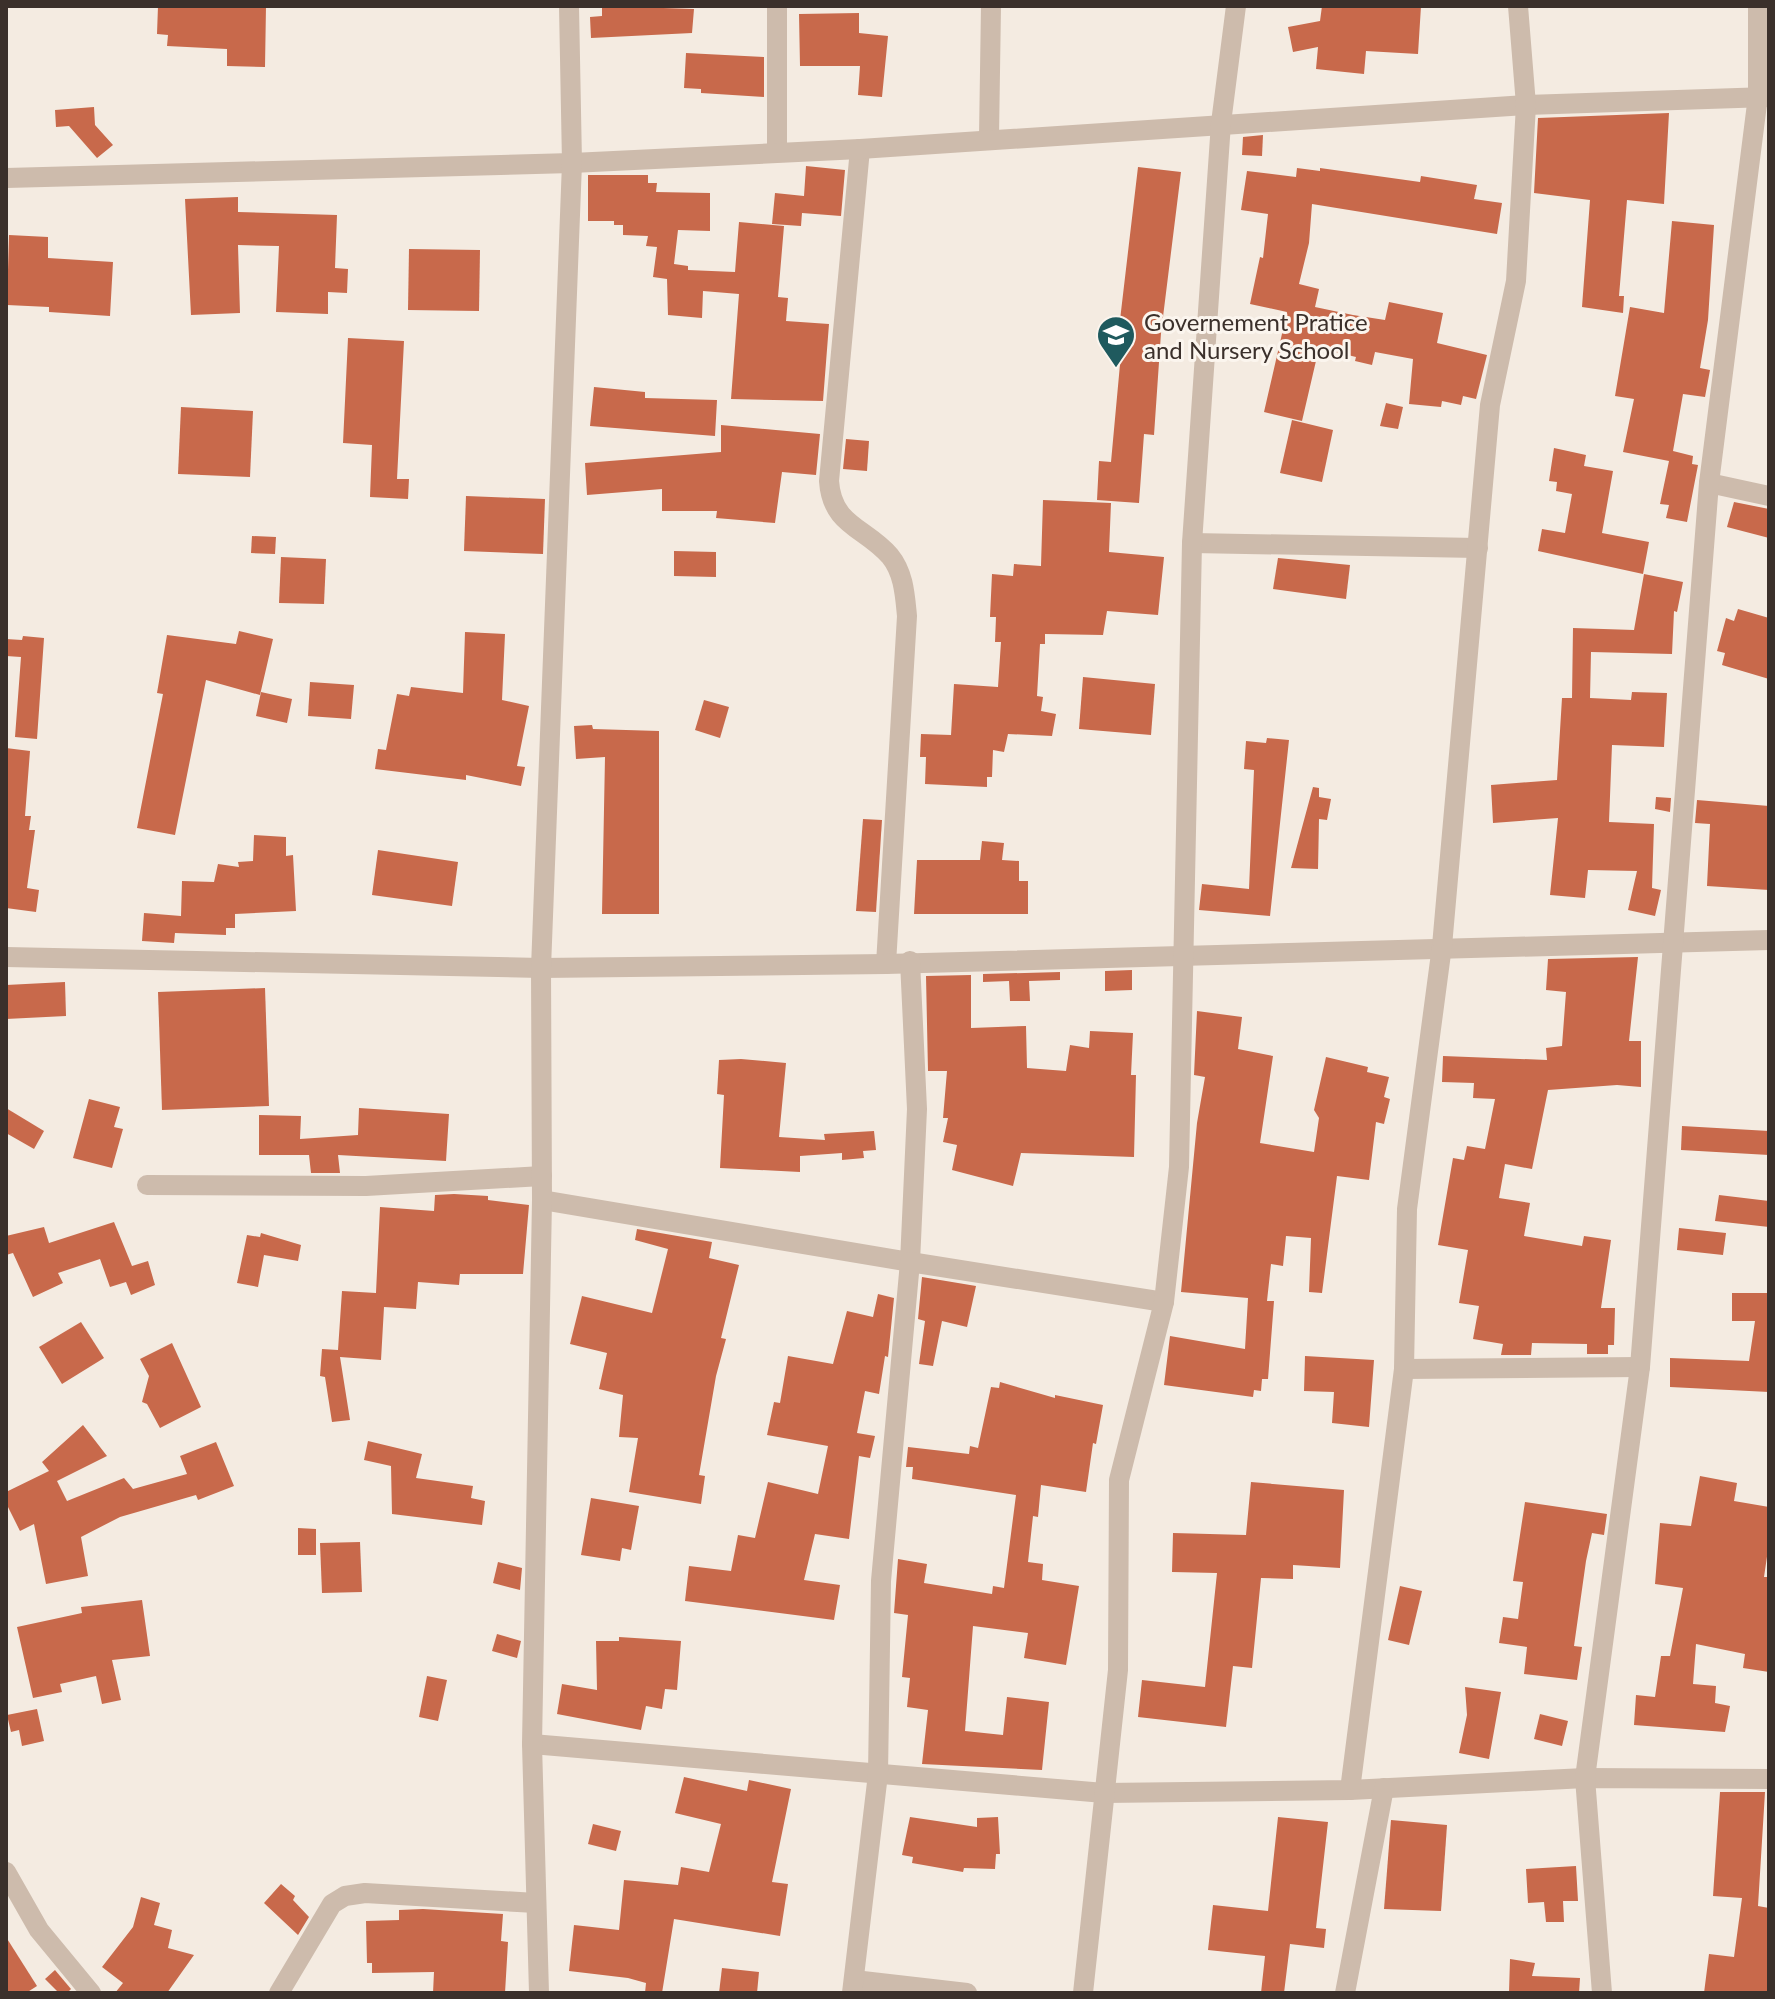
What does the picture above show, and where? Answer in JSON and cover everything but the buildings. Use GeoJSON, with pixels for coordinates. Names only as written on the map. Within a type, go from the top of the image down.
{"type":"FeatureCollection","features":[{"type":"Feature","properties":{"kind":"street"},"geometry":{"type":"LineString","coordinates":[[539,1993],[532,1744],[542,1200],[541,968],[572,163],[569,6]]}},
{"type":"Feature","properties":{"kind":"street"},"geometry":{"type":"LineString","coordinates":[[777,6],[777,151]]}},
{"type":"Feature","properties":{"kind":"street"},"geometry":{"type":"LineString","coordinates":[[989,137],[991,6]]}},
{"type":"Feature","properties":{"kind":"street"},"geometry":{"type":"LineString","coordinates":[[1083,1993],[1118,1670],[1119,1480],[1164,1302],[1179,1167],[1186,956],[1192,543],[1221,123],[1236,6]]}},
{"type":"Feature","properties":{"kind":"street"},"geometry":{"type":"LineString","coordinates":[[1350,1790],[1404,1369],[1407,1209],[1426,1044],[1442,946],[1490,405],[1516,281],[1526,105],[1518,6]]}},
{"type":"Feature","properties":{"kind":"street"},"geometry":{"type":"LineString","coordinates":[[1602,1993],[1585,1778],[1640,1367],[1709,483],[1763,96],[1758,6]]}},
{"type":"Feature","properties":{"kind":"street"},"geometry":{"type":"LineString","coordinates":[[6,178],[572,163],[860,149],[989,137],[1526,105],[1763,96]]}},
{"type":"Feature","properties":{"kind":"street"},"geometry":{"type":"LineString","coordinates":[[860,149],[829,481],[836,511],[891,557],[904,584],[907,616],[886,964]]}},
{"type":"Feature","properties":{"kind":"street"},"geometry":{"type":"LineString","coordinates":[[1709,483],[1769,496]]}},
{"type":"Feature","properties":{"kind":"street"},"geometry":{"type":"LineString","coordinates":[[1192,543],[1478,548]]}},
{"type":"Feature","properties":{"kind":"street"},"geometry":{"type":"LineString","coordinates":[[6,957],[541,968],[886,964],[1442,946],[1769,940]]}},
{"type":"Feature","properties":{"kind":"street"},"geometry":{"type":"LineString","coordinates":[[910,961],[917,1109],[910,1262],[881,1581],[878,1774],[853,1986],[967,1993]]}},
{"type":"Feature","properties":{"kind":"street"},"geometry":{"type":"LineString","coordinates":[[147,1185],[366,1186],[542,1176]]}},
{"type":"Feature","properties":{"kind":"street"},"geometry":{"type":"LineString","coordinates":[[542,1200],[1164,1302]]}},
{"type":"Feature","properties":{"kind":"street"},"geometry":{"type":"LineString","coordinates":[[1404,1369],[1640,1367]]}},
{"type":"Feature","properties":{"kind":"street"},"geometry":{"type":"LineString","coordinates":[[532,1744],[1104,1793],[1350,1790],[1585,1778],[1769,1779]]}},
{"type":"Feature","properties":{"kind":"street"},"geometry":{"type":"LineString","coordinates":[[1345,1993],[1384,1788]]}},
{"type":"Feature","properties":{"kind":"street"},"geometry":{"type":"LineString","coordinates":[[6,1872],[39,1930],[91,1993]]}},
{"type":"Feature","properties":{"kind":"street"},"geometry":{"type":"LineString","coordinates":[[279,1993],[332,1904],[345,1896],[365,1893],[536,1903]]}},
{"type":"Feature","properties":{"kind":"place","name":"Governement Pratice and Nursery School"},"geometry":{"type":"Point","coordinates":[1116,369]}}]}
